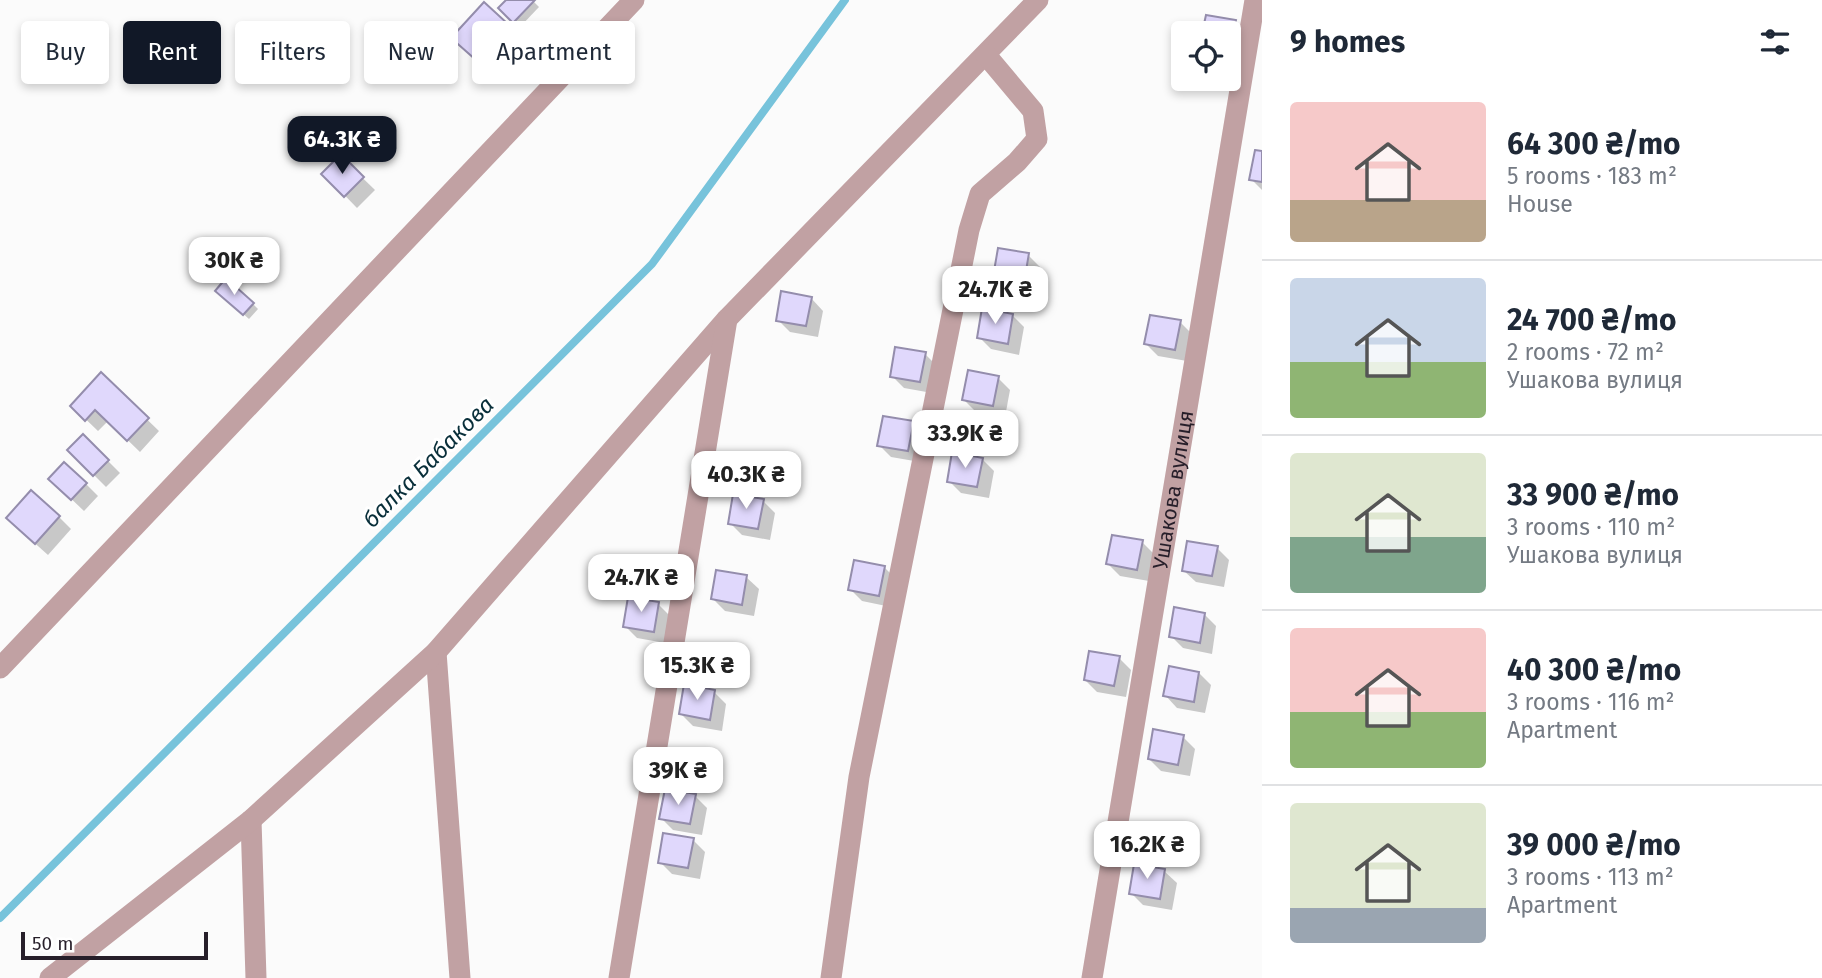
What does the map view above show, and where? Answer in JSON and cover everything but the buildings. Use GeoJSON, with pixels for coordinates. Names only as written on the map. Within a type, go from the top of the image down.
{"type":"FeatureCollection","features":[{"type":"Feature","properties":{"kind":"street"},"geometry":{"type":"LineString","coordinates":[[0,668],[634,0]]}},
{"type":"Feature","properties":{"kind":"street"},"geometry":{"type":"LineString","coordinates":[[50,978],[251,820],[436,652],[727,319],[1038,0]]}},
{"type":"Feature","properties":{"kind":"street","name":"Ушакова вулиця"},"geometry":{"type":"LineString","coordinates":[[1092,978],[1255,0]]}},
{"type":"Feature","properties":{"kind":"street"},"geometry":{"type":"LineString","coordinates":[[831,978],[859,777],[969,230],[980,194],[1017,162],[1037,139],[1033,111],[986,55]]}},
{"type":"Feature","properties":{"kind":"street"},"geometry":{"type":"LineString","coordinates":[[619,978],[727,319]]}},
{"type":"Feature","properties":{"kind":"street"},"geometry":{"type":"LineString","coordinates":[[436,652],[460,978]]}},
{"type":"Feature","properties":{"kind":"street"},"geometry":{"type":"LineString","coordinates":[[251,820],[256,978]]}},
{"type":"Feature","properties":{"kind":"waterway","name":"балка Бабакова"},"geometry":{"type":"LineString","coordinates":[[0,918],[652,264],[845,0]]}}]}
